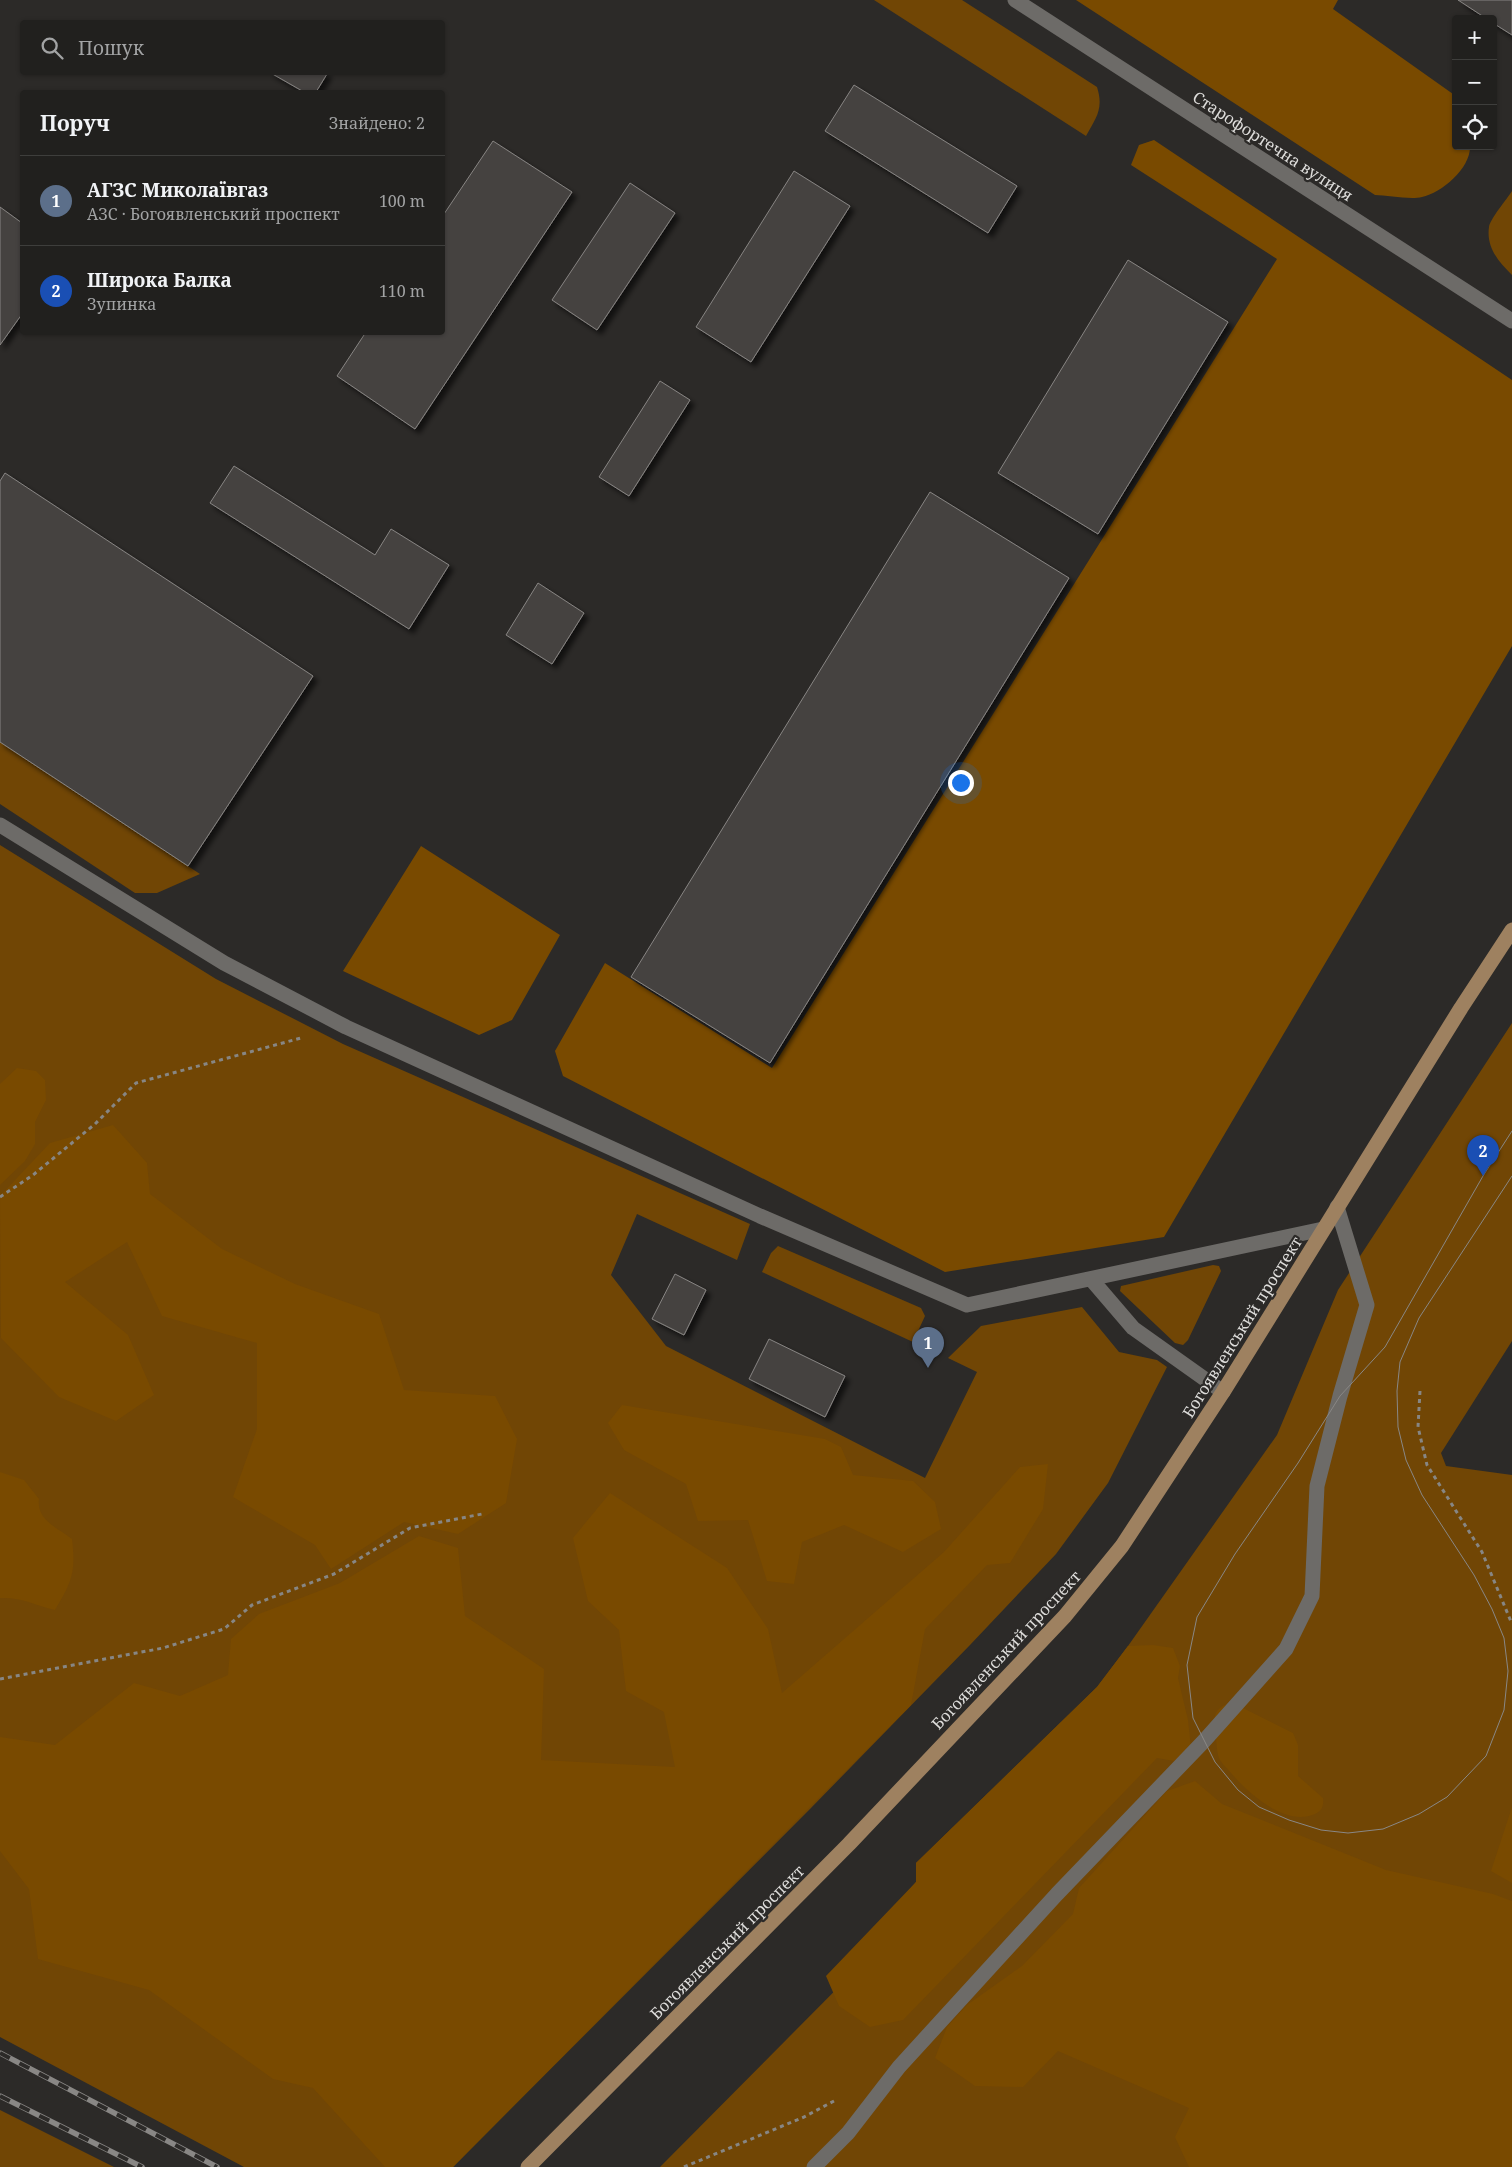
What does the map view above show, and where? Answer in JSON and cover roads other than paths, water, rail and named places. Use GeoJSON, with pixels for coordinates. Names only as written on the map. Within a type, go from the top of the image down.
{"type":"FeatureCollection","features":[{"type":"Feature","properties":{"kind":"main road","name":"Богоявленський проспект"},"geometry":{"type":"LineString","coordinates":[[528,2167],[849,1844],[1065,1616],[1122,1546],[1223,1392],[1323,1229],[1512,930]]}},
{"type":"Feature","properties":{"kind":"street","name":"Старофортечна вулиця"},"geometry":{"type":"LineString","coordinates":[[1015,0],[1512,321]]}},
{"type":"Feature","properties":{"kind":"street"},"geometry":{"type":"LineString","coordinates":[[0,825],[224,964],[346,1027],[760,1216],[966,1305],[1323,1229]]}},
{"type":"Feature","properties":{"kind":"street"},"geometry":{"type":"LineString","coordinates":[[814,2167],[848,2132],[906,2060],[1057,1894],[1204,1741],[1286,1649],[1312,1596],[1318,1486],[1340,1396],[1367,1305],[1337,1207]]}},
{"type":"Feature","properties":{"kind":"street"},"geometry":{"type":"LineString","coordinates":[[1091,1279],[1133,1328],[1223,1392]]}},
{"type":"Feature","properties":{"kind":"tram line"},"geometry":{"type":"LineString","coordinates":[[1512,1131],[1483,1176],[1385,1347],[1340,1396],[1298,1463],[1235,1554],[1197,1617],[1187,1665],[1193,1718],[1215,1762],[1238,1790],[1259,1807],[1289,1820],[1321,1830],[1348,1833],[1383,1829],[1419,1814],[1447,1797],[1486,1756],[1504,1710],[1508,1671],[1504,1638],[1492,1609],[1474,1575],[1422,1495],[1406,1460],[1398,1427],[1397,1391],[1400,1362],[1419,1318],[1512,1176]]}},
{"type":"Feature","properties":{"kind":"railway"},"geometry":{"type":"LineString","coordinates":[[0,2053],[217,2167]]}},
{"type":"Feature","properties":{"kind":"railway"},"geometry":{"type":"LineString","coordinates":[[0,2096],[142,2167]]}},
{"type":"Feature","properties":{"kind":"place","name":"Широка Балка"},"geometry":{"type":"Point","coordinates":[1483,1176]}},
{"type":"Feature","properties":{"kind":"place","name":"АГЗС Миколаївгаз"},"geometry":{"type":"Point","coordinates":[928,1368]}}]}
